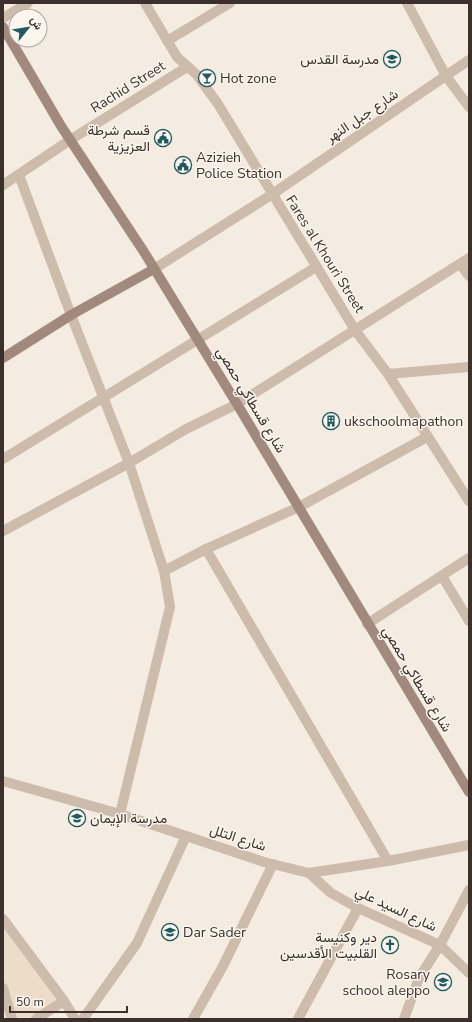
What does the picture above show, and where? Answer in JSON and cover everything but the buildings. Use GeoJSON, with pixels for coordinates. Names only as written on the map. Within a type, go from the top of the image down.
{"type":"FeatureCollection","features":[{"type":"Feature","properties":{"kind":"main road","name":"شارع قسطاكي حمصي"},"geometry":{"type":"LineString","coordinates":[[3,27],[70,140],[154,269],[237,404],[367,624],[469,792]]}},
{"type":"Feature","properties":{"kind":"main road"},"geometry":{"type":"LineString","coordinates":[[3,358],[70,315],[154,269]]}},
{"type":"Feature","properties":{"kind":"street"},"geometry":{"type":"LineString","coordinates":[[3,18],[28,3]]}},
{"type":"Feature","properties":{"kind":"street","name":"Fares al Khouri Street"},"geometry":{"type":"LineString","coordinates":[[145,3],[177,57],[197,74],[218,104],[271,195],[355,330],[388,374],[469,501]]}},
{"type":"Feature","properties":{"kind":"street"},"geometry":{"type":"LineString","coordinates":[[167,41],[230,3]]}},
{"type":"Feature","properties":{"kind":"street"},"geometry":{"type":"LineString","coordinates":[[407,3],[446,76],[469,106]]}},
{"type":"Feature","properties":{"kind":"street","name":"شارع جبل النهر"},"geometry":{"type":"LineString","coordinates":[[154,269],[271,195],[469,60]]}},
{"type":"Feature","properties":{"kind":"street","name":"Rachid Street"},"geometry":{"type":"LineString","coordinates":[[3,185],[70,140],[187,67]]}},
{"type":"Feature","properties":{"kind":"street"},"geometry":{"type":"LineString","coordinates":[[19,175],[70,315],[129,463],[164,571],[170,608],[120,814]]}},
{"type":"Feature","properties":{"kind":"street"},"geometry":{"type":"LineString","coordinates":[[3,531],[129,463],[186,429],[237,404],[469,258]]}},
{"type":"Feature","properties":{"kind":"street"},"geometry":{"type":"LineString","coordinates":[[460,264],[469,276]]}},
{"type":"Feature","properties":{"kind":"street"},"geometry":{"type":"LineString","coordinates":[[3,459],[316,266]]}},
{"type":"Feature","properties":{"kind":"street"},"geometry":{"type":"LineString","coordinates":[[388,374],[469,367]]}},
{"type":"Feature","properties":{"kind":"street"},"geometry":{"type":"LineString","coordinates":[[164,571],[206,549],[299,507],[427,437]]}},
{"type":"Feature","properties":{"kind":"street"},"geometry":{"type":"LineString","coordinates":[[206,549],[388,861]]}},
{"type":"Feature","properties":{"kind":"street"},"geometry":{"type":"LineString","coordinates":[[367,624],[469,558]]}},
{"type":"Feature","properties":{"kind":"street"},"geometry":{"type":"LineString","coordinates":[[442,576],[469,621]]}},
{"type":"Feature","properties":{"kind":"street","name":"شارع التلل"},"geometry":{"type":"LineString","coordinates":[[3,781],[120,814],[273,864],[309,873],[388,861],[469,845]]}},
{"type":"Feature","properties":{"kind":"street"},"geometry":{"type":"LineString","coordinates":[[83,1019],[137,942],[186,836]]}},
{"type":"Feature","properties":{"kind":"street"},"geometry":{"type":"LineString","coordinates":[[193,1019],[223,966],[273,864]]}},
{"type":"Feature","properties":{"kind":"street","name":"شارع السيد علي"},"geometry":{"type":"LineString","coordinates":[[309,873],[331,893],[358,908],[440,945],[469,974]]}},
{"type":"Feature","properties":{"kind":"street"},"geometry":{"type":"LineString","coordinates":[[404,1019],[419,978],[440,945],[469,890]]}},
{"type":"Feature","properties":{"kind":"street"},"geometry":{"type":"LineString","coordinates":[[298,1019],[358,908]]}},
{"type":"Feature","properties":{"kind":"street"},"geometry":{"type":"LineString","coordinates":[[3,920],[75,1019]]}},
{"type":"Feature","properties":{"kind":"street"},"geometry":{"type":"LineString","coordinates":[[3,988],[12,1019]]}},
{"type":"Feature","properties":{"kind":"street"},"geometry":{"type":"LineString","coordinates":[[36,1019],[64,1002]]}},
{"type":"Feature","properties":{"kind":"shaded area"},"geometry":{"type":"Polygon","coordinates":[[[3,919],[64,1001],[36,1019],[12,1019],[3,988],[3,919]]]}},
{"type":"Feature","properties":{"kind":"place","name":"مدرسة القدس"},"geometry":{"type":"Point","coordinates":[392,59]}},
{"type":"Feature","properties":{"kind":"place","name":"Hot zone"},"geometry":{"type":"Point","coordinates":[207,78]}},
{"type":"Feature","properties":{"kind":"place","name":"قسم شرطة العزيزية"},"geometry":{"type":"Point","coordinates":[163,138]}},
{"type":"Feature","properties":{"kind":"place","name":"Azizieh Police Station"},"geometry":{"type":"Point","coordinates":[183,165]}},
{"type":"Feature","properties":{"kind":"place","name":"ukschoolmapathon"},"geometry":{"type":"Point","coordinates":[331,421]}},
{"type":"Feature","properties":{"kind":"place","name":"مدرسة الإيمان"},"geometry":{"type":"Point","coordinates":[77,818]}},
{"type":"Feature","properties":{"kind":"place","name":"Dar Sader"},"geometry":{"type":"Point","coordinates":[170,932]}},
{"type":"Feature","properties":{"kind":"place","name":"دير وكنيسة القلبيت الأقدسين"},"geometry":{"type":"Point","coordinates":[390,945]}},
{"type":"Feature","properties":{"kind":"place","name":"Rosary school aleppo"},"geometry":{"type":"Point","coordinates":[443,982]}}]}
